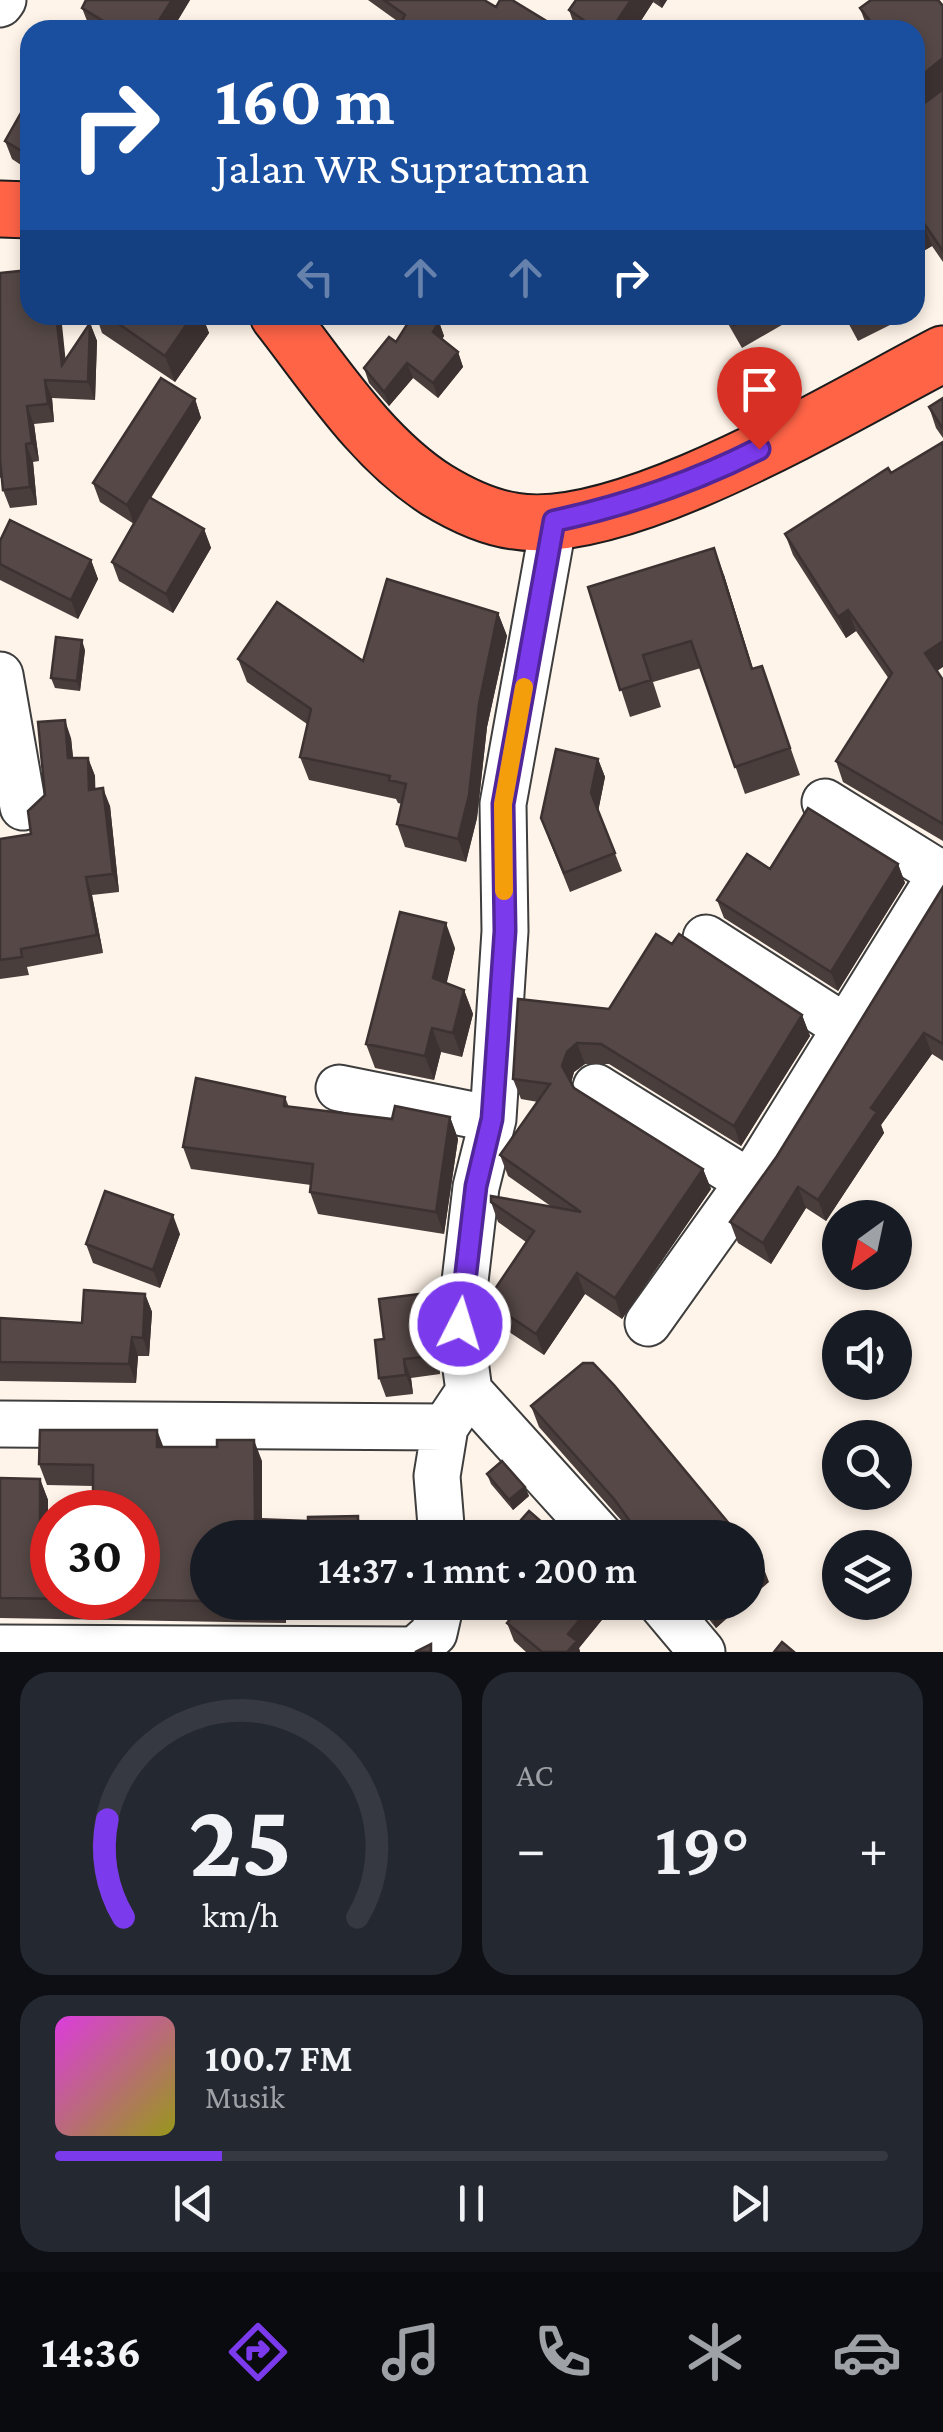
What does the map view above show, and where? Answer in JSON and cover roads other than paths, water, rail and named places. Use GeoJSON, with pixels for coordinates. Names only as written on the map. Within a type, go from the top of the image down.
{"type":"FeatureCollection","features":[{"type":"Feature","properties":{"kind":"highway"},"geometry":{"type":"LineString","coordinates":[[286,325],[350,408],[392,453],[434,488],[488,514],[516,522],[554,521],[640,501],[692,483],[943,354]]}},
{"type":"Feature","properties":{"kind":"street"},"geometry":{"type":"LineString","coordinates":[[441,1520],[437,1476],[457,1409],[465,1261],[476,1186],[492,1119],[505,931],[503,804],[554,521]]}},
{"type":"Feature","properties":{"kind":"street"},"geometry":{"type":"LineString","coordinates":[[0,676],[23,806]]}},
{"type":"Feature","properties":{"kind":"street"},"geometry":{"type":"LineString","coordinates":[[648,1323],[749,1182],[942,873],[825,802]]}},
{"type":"Feature","properties":{"kind":"street"},"geometry":{"type":"LineString","coordinates":[[706,938],[845,1027]]}},
{"type":"Feature","properties":{"kind":"street"},"geometry":{"type":"LineString","coordinates":[[596,1087],[749,1182]]}},
{"type":"Feature","properties":{"kind":"street"},"geometry":{"type":"LineString","coordinates":[[340,1088],[492,1119]]}},
{"type":"Feature","properties":{"kind":"street"},"geometry":{"type":"LineString","coordinates":[[0,1424],[457,1409],[582,1520]]}},
{"type":"Feature","properties":{"kind":"street"},"geometry":{"type":"LineString","coordinates":[[0,1648],[416,1650],[434,1634],[437,1620]]}},
{"type":"Feature","properties":{"kind":"street"},"geometry":{"type":"LineString","coordinates":[[675,1620],[702,1652]]}}]}
